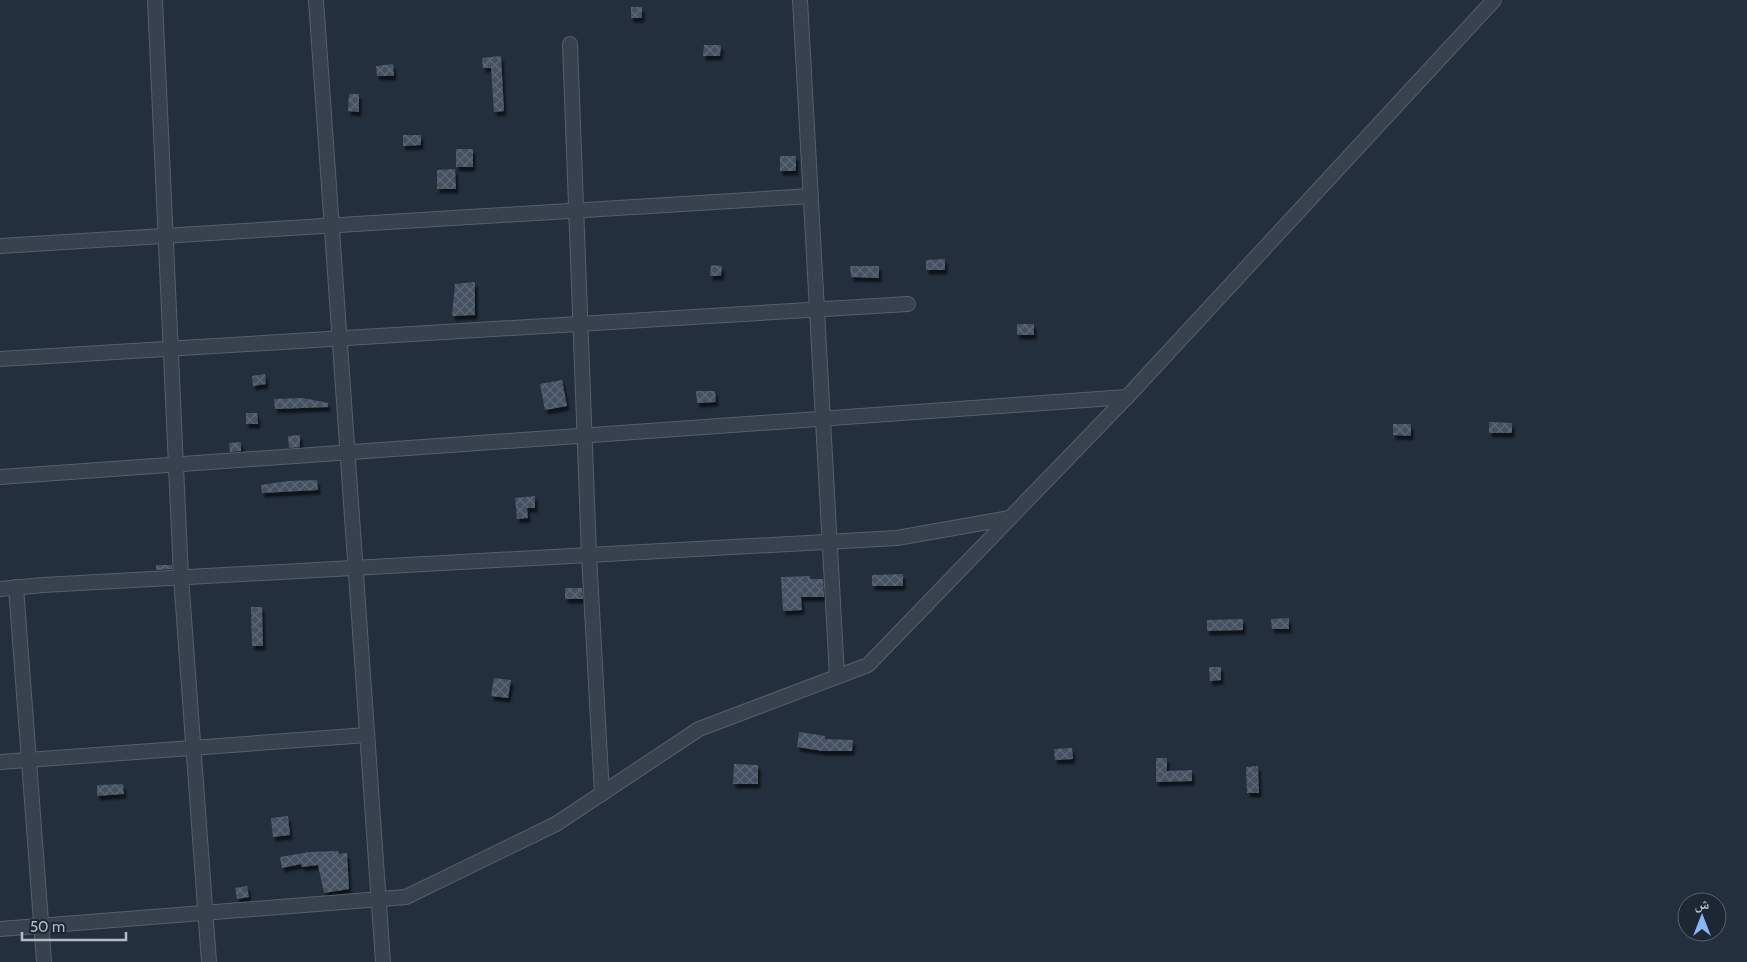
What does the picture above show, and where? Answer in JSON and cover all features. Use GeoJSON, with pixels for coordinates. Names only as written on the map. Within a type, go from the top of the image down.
{"type":"FeatureCollection","features":[{"type":"Feature","properties":{"kind":"street"},"geometry":{"type":"LineString","coordinates":[[155,0],[181,577],[209,962]]}},
{"type":"Feature","properties":{"kind":"street"},"geometry":{"type":"LineString","coordinates":[[316,0],[383,962]]}},
{"type":"Feature","properties":{"kind":"street"},"geometry":{"type":"LineString","coordinates":[[800,0],[837,676]]}},
{"type":"Feature","properties":{"kind":"street"},"geometry":{"type":"LineString","coordinates":[[0,929],[406,897],[556,824],[699,729],[868,665],[1127,397],[1494,0]]}},
{"type":"Feature","properties":{"kind":"street"},"geometry":{"type":"LineString","coordinates":[[570,44],[589,555],[602,794]]}},
{"type":"Feature","properties":{"kind":"street"},"geometry":{"type":"LineString","coordinates":[[0,246],[811,196]]}},
{"type":"Feature","properties":{"kind":"street"},"geometry":{"type":"LineString","coordinates":[[0,360],[908,304]]}},
{"type":"Feature","properties":{"kind":"street"},"geometry":{"type":"LineString","coordinates":[[0,477],[1127,397]]}},
{"type":"Feature","properties":{"kind":"street"},"geometry":{"type":"LineString","coordinates":[[0,589],[355,567],[897,538],[1010,518]]}},
{"type":"Feature","properties":{"kind":"street"},"geometry":{"type":"LineString","coordinates":[[16,587],[44,962]]}},
{"type":"Feature","properties":{"kind":"street"},"geometry":{"type":"LineString","coordinates":[[0,762],[367,735]]}},
{"type":"Feature","properties":{"kind":"building"},"geometry":{"type":"Polygon","coordinates":[[[631,7],[642,7],[642,18],[631,18],[631,7]]]}},
{"type":"Feature","properties":{"kind":"building"},"geometry":{"type":"Polygon","coordinates":[[[704,45],[721,45],[720,56],[703,56],[704,45]]]}},
{"type":"Feature","properties":{"kind":"building"},"geometry":{"type":"Polygon","coordinates":[[[501,56],[504,111],[494,112],[491,68],[483,68],[482,58],[501,56]]]}},
{"type":"Feature","properties":{"kind":"building"},"geometry":{"type":"Polygon","coordinates":[[[393,64],[394,76],[377,76],[376,66],[393,64]]]}},
{"type":"Feature","properties":{"kind":"building"},"geometry":{"type":"Polygon","coordinates":[[[349,94],[359,94],[359,112],[348,111],[349,94]]]}},
{"type":"Feature","properties":{"kind":"building"},"geometry":{"type":"Polygon","coordinates":[[[403,135],[421,135],[421,145],[403,146],[403,135]]]}},
{"type":"Feature","properties":{"kind":"building"},"geometry":{"type":"Polygon","coordinates":[[[456,149],[473,149],[473,167],[456,167],[456,149]]]}},
{"type":"Feature","properties":{"kind":"building"},"geometry":{"type":"Polygon","coordinates":[[[780,156],[796,156],[796,171],[780,171],[780,156]]]}},
{"type":"Feature","properties":{"kind":"building"},"geometry":{"type":"Polygon","coordinates":[[[455,169],[456,189],[437,189],[437,170],[455,169]]]}},
{"type":"Feature","properties":{"kind":"building"},"geometry":{"type":"Polygon","coordinates":[[[945,259],[945,270],[926,270],[926,260],[945,259]]]}},
{"type":"Feature","properties":{"kind":"building"},"geometry":{"type":"Polygon","coordinates":[[[711,265],[722,266],[721,276],[710,276],[711,265]]]}},
{"type":"Feature","properties":{"kind":"building"},"geometry":{"type":"Polygon","coordinates":[[[850,266],[879,266],[879,278],[851,277],[850,266]]]}},
{"type":"Feature","properties":{"kind":"building"},"geometry":{"type":"Polygon","coordinates":[[[475,282],[475,315],[452,316],[455,284],[475,282]]]}},
{"type":"Feature","properties":{"kind":"building"},"geometry":{"type":"Polygon","coordinates":[[[1017,324],[1034,324],[1034,335],[1017,335],[1017,324]]]}},
{"type":"Feature","properties":{"kind":"building"},"geometry":{"type":"Polygon","coordinates":[[[265,374],[266,384],[253,386],[252,376],[265,374]]]}},
{"type":"Feature","properties":{"kind":"building"},"geometry":{"type":"Polygon","coordinates":[[[562,380],[567,406],[545,410],[540,384],[562,380]]]}},
{"type":"Feature","properties":{"kind":"building"},"geometry":{"type":"Polygon","coordinates":[[[696,391],[715,391],[716,402],[697,403],[696,391]]]}},
{"type":"Feature","properties":{"kind":"building"},"geometry":{"type":"Polygon","coordinates":[[[303,398],[328,403],[328,407],[275,409],[274,399],[303,398]]]}},
{"type":"Feature","properties":{"kind":"building"},"geometry":{"type":"Polygon","coordinates":[[[246,413],[257,413],[258,424],[246,424],[246,413]]]}},
{"type":"Feature","properties":{"kind":"building"},"geometry":{"type":"Polygon","coordinates":[[[1489,422],[1512,423],[1512,433],[1489,433],[1489,422]]]}},
{"type":"Feature","properties":{"kind":"building"},"geometry":{"type":"Polygon","coordinates":[[[1393,424],[1411,424],[1411,436],[1393,435],[1393,424]]]}},
{"type":"Feature","properties":{"kind":"building"},"geometry":{"type":"Polygon","coordinates":[[[300,435],[300,447],[289,448],[288,436],[300,435]]]}},
{"type":"Feature","properties":{"kind":"building"},"geometry":{"type":"Polygon","coordinates":[[[241,442],[241,451],[230,452],[229,443],[241,442]]]}},
{"type":"Feature","properties":{"kind":"building"},"geometry":{"type":"Polygon","coordinates":[[[317,480],[318,490],[262,493],[261,485],[288,481],[317,480]]]}},
{"type":"Feature","properties":{"kind":"building"},"geometry":{"type":"Polygon","coordinates":[[[535,496],[535,508],[527,508],[528,518],[517,519],[515,498],[535,496]]]}},
{"type":"Feature","properties":{"kind":"building"},"geometry":{"type":"Polygon","coordinates":[[[156,565],[172,565],[172,569],[156,570],[156,565]]]}},
{"type":"Feature","properties":{"kind":"building"},"geometry":{"type":"Polygon","coordinates":[[[903,574],[903,586],[872,586],[872,575],[903,574]]]}},
{"type":"Feature","properties":{"kind":"building"},"geometry":{"type":"Polygon","coordinates":[[[810,576],[810,579],[823,579],[824,597],[801,597],[802,610],[783,611],[781,577],[810,576]]]}},
{"type":"Feature","properties":{"kind":"building"},"geometry":{"type":"Polygon","coordinates":[[[565,588],[582,588],[583,599],[565,599],[565,588]]]}},
{"type":"Feature","properties":{"kind":"building"},"geometry":{"type":"Polygon","coordinates":[[[251,607],[262,607],[263,646],[252,646],[251,607]]]}},
{"type":"Feature","properties":{"kind":"building"},"geometry":{"type":"Polygon","coordinates":[[[1289,618],[1289,629],[1272,629],[1271,619],[1289,618]]]}},
{"type":"Feature","properties":{"kind":"building"},"geometry":{"type":"Polygon","coordinates":[[[1243,619],[1243,630],[1207,631],[1207,620],[1243,619]]]}},
{"type":"Feature","properties":{"kind":"building"},"geometry":{"type":"Polygon","coordinates":[[[1209,667],[1221,667],[1221,680],[1210,681],[1209,667]]]}},
{"type":"Feature","properties":{"kind":"building"},"geometry":{"type":"Polygon","coordinates":[[[494,678],[511,680],[508,698],[491,696],[494,678]]]}},
{"type":"Feature","properties":{"kind":"building"},"geometry":{"type":"Polygon","coordinates":[[[799,732],[825,736],[825,739],[853,740],[852,751],[823,751],[797,747],[799,732]]]}},
{"type":"Feature","properties":{"kind":"building"},"geometry":{"type":"Polygon","coordinates":[[[1072,748],[1073,759],[1055,760],[1054,749],[1072,748]]]}},
{"type":"Feature","properties":{"kind":"building"},"geometry":{"type":"Polygon","coordinates":[[[1156,758],[1167,758],[1167,771],[1192,770],[1192,781],[1156,782],[1156,758]]]}},
{"type":"Feature","properties":{"kind":"building"},"geometry":{"type":"Polygon","coordinates":[[[734,764],[758,765],[758,784],[733,784],[734,764]]]}},
{"type":"Feature","properties":{"kind":"building"},"geometry":{"type":"Polygon","coordinates":[[[1258,766],[1259,793],[1247,793],[1246,767],[1258,766]]]}},
{"type":"Feature","properties":{"kind":"building"},"geometry":{"type":"Polygon","coordinates":[[[123,784],[124,794],[97,796],[97,785],[123,784]]]}},
{"type":"Feature","properties":{"kind":"building"},"geometry":{"type":"Polygon","coordinates":[[[288,816],[290,835],[273,837],[271,818],[288,816]]]}},
{"type":"Feature","properties":{"kind":"building"},"geometry":{"type":"Polygon","coordinates":[[[338,851],[339,854],[347,853],[349,889],[324,893],[318,865],[302,867],[301,864],[282,868],[280,857],[309,852],[338,851]]]}},
{"type":"Feature","properties":{"kind":"building"},"geometry":{"type":"Polygon","coordinates":[[[247,886],[249,897],[237,899],[235,888],[247,886]]]}}]}
